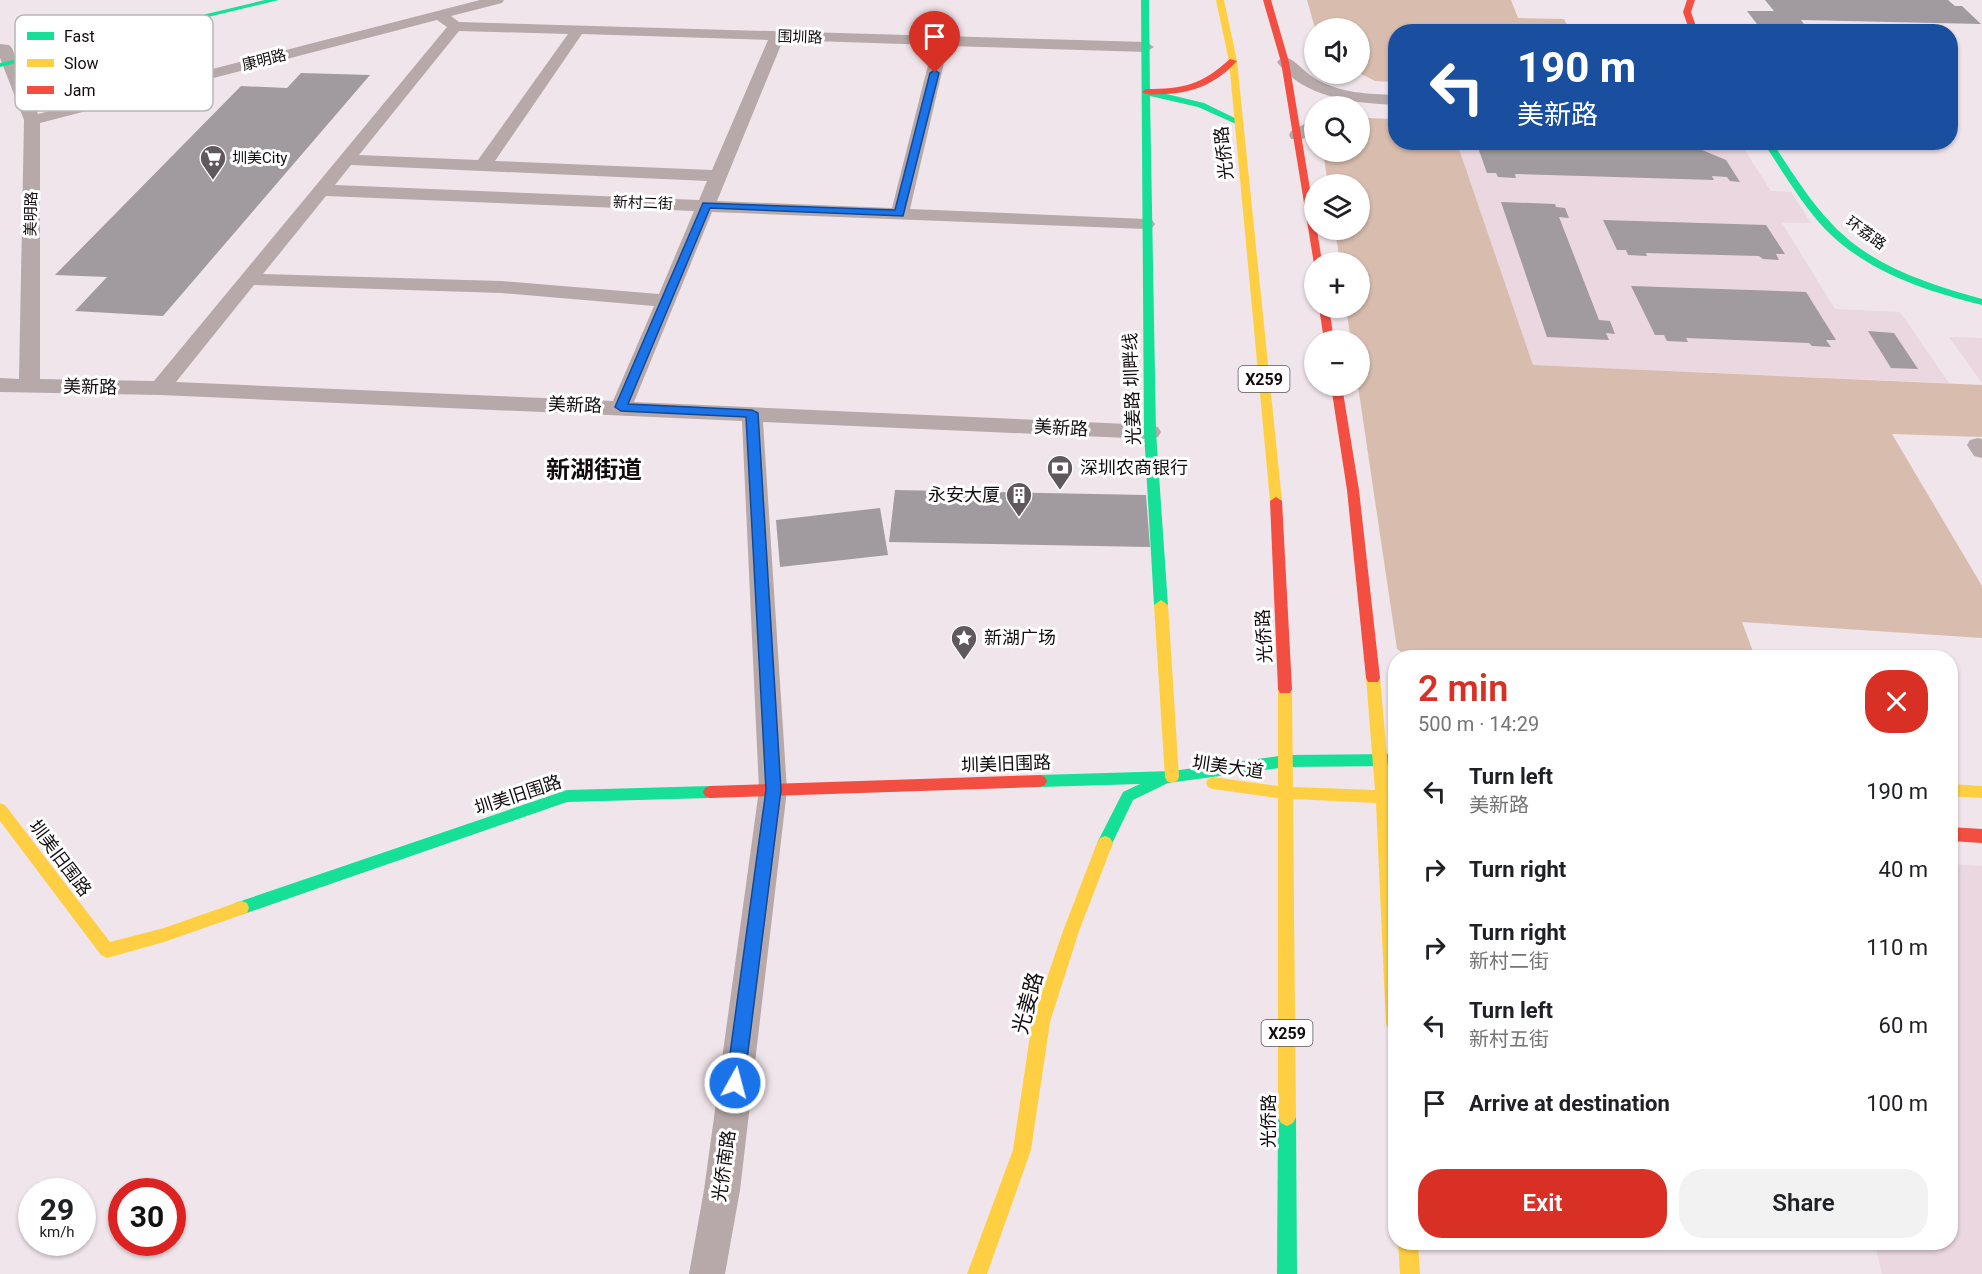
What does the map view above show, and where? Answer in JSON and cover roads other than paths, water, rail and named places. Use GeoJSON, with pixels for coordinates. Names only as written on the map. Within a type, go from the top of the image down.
{"type":"FeatureCollection","features":[{"type":"Feature","properties":{"kind":"main road"},"geometry":{"type":"LineString","coordinates":[[200,15],[275,0]]}},
{"type":"Feature","properties":{"kind":"main road","name":"光姜路 圳畔线"},"geometry":{"type":"LineString","coordinates":[[1145,0],[1150,432],[1172,777]]}},
{"type":"Feature","properties":{"kind":"main road","name":"光侨路"},"geometry":{"type":"LineString","coordinates":[[1220,0],[1233,61],[1275,485],[1287,761],[1287,1274]]}},
{"type":"Feature","properties":{"kind":"main road"},"geometry":{"type":"LineString","coordinates":[[1267,0],[1285,62],[1315,252]]}},
{"type":"Feature","properties":{"kind":"main road"},"geometry":{"type":"LineString","coordinates":[[1691,0],[1687,14],[1691,24]]}},
{"type":"Feature","properties":{"kind":"main road"},"geometry":{"type":"LineString","coordinates":[[1146,92],[1196,90],[1211,83],[1233,61]]}},
{"type":"Feature","properties":{"kind":"main road"},"geometry":{"type":"LineString","coordinates":[[1146,92],[1201,105],[1239,122]]}},
{"type":"Feature","properties":{"kind":"main road","name":"环荔路"},"geometry":{"type":"LineString","coordinates":[[1773,150],[1825,222],[1847,243],[1883,266],[1982,302]]}},
{"type":"Feature","properties":{"kind":"main road"},"geometry":{"type":"LineString","coordinates":[[1338,396],[1353,490],[1381,759],[1388,792]]}},
{"type":"Feature","properties":{"kind":"main road"},"geometry":{"type":"LineString","coordinates":[[1370,652],[1387,667]]}},
{"type":"Feature","properties":{"kind":"main road","name":"圳美大道"},"geometry":{"type":"LineString","coordinates":[[1172,777],[1287,761],[1388,760]]}},
{"type":"Feature","properties":{"kind":"main road","name":"圳美大道"},"geometry":{"type":"LineString","coordinates":[[1172,777],[1287,793],[1388,797]]}},
{"type":"Feature","properties":{"kind":"main road","name":"圳美旧围路"},"geometry":{"type":"LineString","coordinates":[[0,809],[107,950],[164,935],[567,796],[1172,777]]}},
{"type":"Feature","properties":{"kind":"main road","name":"光姜路"},"geometry":{"type":"LineString","coordinates":[[977,1274],[1022,1150],[1041,1022],[1071,932],[1112,825],[1128,796],[1172,777]]}},
{"type":"Feature","properties":{"kind":"main road"},"geometry":{"type":"LineString","coordinates":[[1958,790],[1982,792]]}},
{"type":"Feature","properties":{"kind":"main road"},"geometry":{"type":"LineString","coordinates":[[1958,834],[1982,836]]}},
{"type":"Feature","properties":{"kind":"main road"},"geometry":{"type":"LineString","coordinates":[[1408,1250],[1410,1274]]}},
{"type":"Feature","properties":{"kind":"street","name":"康明路"},"geometry":{"type":"LineString","coordinates":[[213,73],[497,0]]}},
{"type":"Feature","properties":{"kind":"street"},"geometry":{"type":"LineString","coordinates":[[160,388],[455,26],[440,15]]}},
{"type":"Feature","properties":{"kind":"street","name":"围圳路"},"geometry":{"type":"LineString","coordinates":[[455,26],[1146,47]]}},
{"type":"Feature","properties":{"kind":"street"},"geometry":{"type":"LineString","coordinates":[[484,165],[578,30]]}},
{"type":"Feature","properties":{"kind":"street"},"geometry":{"type":"LineString","coordinates":[[621,407],[777,36]]}},
{"type":"Feature","properties":{"kind":"street"},"geometry":{"type":"LineString","coordinates":[[900,213],[932,88],[941,41]]}},
{"type":"Feature","properties":{"kind":"street","name":"美明路"},"geometry":{"type":"LineString","coordinates":[[6,54],[15,77]]}},
{"type":"Feature","properties":{"kind":"street"},"geometry":{"type":"LineString","coordinates":[[1285,62],[1295,74],[1311,85],[1347,96],[1388,99]]}},
{"type":"Feature","properties":{"kind":"street","name":"美明路"},"geometry":{"type":"LineString","coordinates":[[28,111],[32,120],[29,386]]}},
{"type":"Feature","properties":{"kind":"street","name":"康明路"},"geometry":{"type":"LineString","coordinates":[[32,120],[67,111]]}},
{"type":"Feature","properties":{"kind":"street"},"geometry":{"type":"LineString","coordinates":[[1370,111],[1388,111]]}},
{"type":"Feature","properties":{"kind":"street"},"geometry":{"type":"LineString","coordinates":[[1297,135],[1304,130]]}},
{"type":"Feature","properties":{"kind":"street"},"geometry":{"type":"LineString","coordinates":[[346,160],[720,176]]}},
{"type":"Feature","properties":{"kind":"street","name":"新村二街"},"geometry":{"type":"LineString","coordinates":[[321,190],[1146,224]]}},
{"type":"Feature","properties":{"kind":"street"},"geometry":{"type":"LineString","coordinates":[[249,279],[501,286],[666,301]]}},
{"type":"Feature","properties":{"kind":"street","name":"美新路"},"geometry":{"type":"LineString","coordinates":[[0,385],[160,388],[1150,432]]}},
{"type":"Feature","properties":{"kind":"street","name":"光侨南路"},"geometry":{"type":"LineString","coordinates":[[707,1274],[722,1190],[773,790],[752,413]]}},
{"type":"Feature","properties":{"kind":"place","name":"圳美City"},"geometry":{"type":"Point","coordinates":[213,181]}},
{"type":"Feature","properties":{"kind":"place","name":"深圳农商银行"},"geometry":{"type":"Point","coordinates":[1060,491]}},
{"type":"Feature","properties":{"kind":"place","name":"永安大厦"},"geometry":{"type":"Point","coordinates":[1019,518]}},
{"type":"Feature","properties":{"kind":"place","name":"新湖广场"},"geometry":{"type":"Point","coordinates":[964,661]}},
{"type":"Feature","properties":{"kind":"district","name":"新湖街道"},"geometry":{"type":"Point","coordinates":[594,470]}}]}
